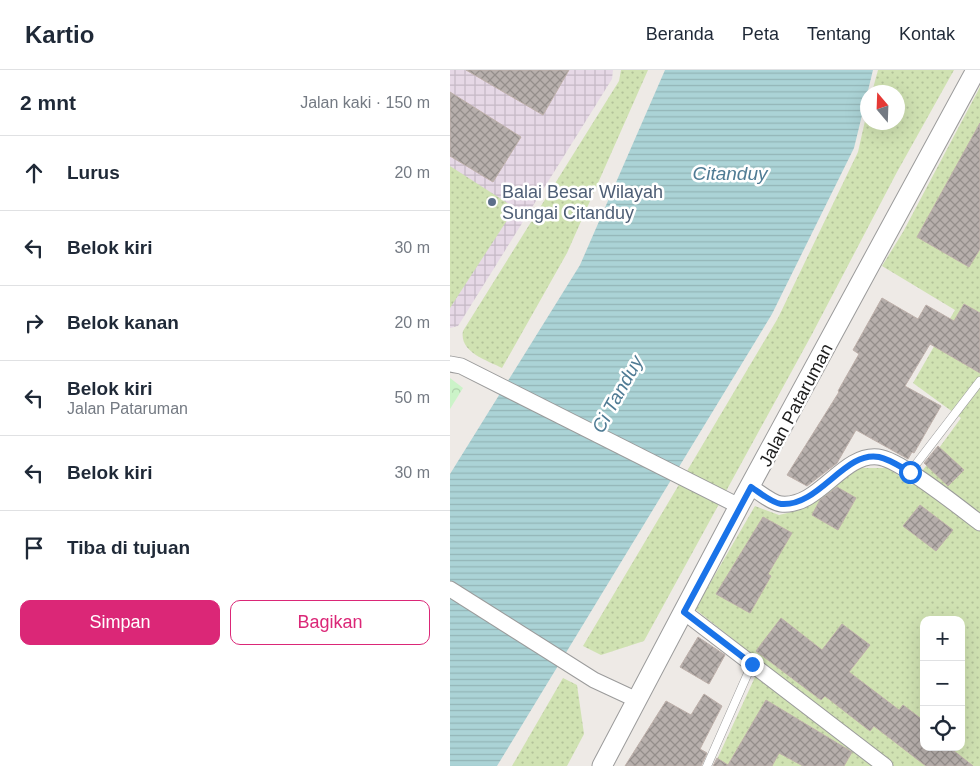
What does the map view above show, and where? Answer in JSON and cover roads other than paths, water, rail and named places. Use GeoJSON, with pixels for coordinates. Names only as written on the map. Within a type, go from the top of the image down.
{"type":"FeatureCollection","features":[{"type":"Feature","properties":{"kind":"street","name":"Jalan Pataruman"},"geometry":{"type":"LineString","coordinates":[[604,765],[739,506],[976,70]]}},
{"type":"Feature","properties":{"kind":"street"},"geometry":{"type":"LineString","coordinates":[[455,365],[739,506]]}},
{"type":"Feature","properties":{"kind":"street"},"geometry":{"type":"LineString","coordinates":[[751,487],[779,504],[794,503],[811,496],[857,461],[868,457],[880,457],[910,472],[980,523]]}},
{"type":"Feature","properties":{"kind":"street"},"geometry":{"type":"LineString","coordinates":[[450,589],[594,680],[637,700]]}},
{"type":"Feature","properties":{"kind":"street"},"geometry":{"type":"LineString","coordinates":[[684,612],[885,766]]}},
{"type":"Feature","properties":{"kind":"lane"},"geometry":{"type":"LineString","coordinates":[[910,472],[980,382]]}},
{"type":"Feature","properties":{"kind":"lane"},"geometry":{"type":"LineString","coordinates":[[706,766],[752,664]]}},
{"type":"Feature","properties":{"kind":"water","name":"Citanduy"},"geometry":{"type":"Polygon","coordinates":[[[665,70],[873,70],[869,85],[860,85],[860,123],[854,148],[772,314],[497,766],[450,766],[450,474],[580,265],[665,70]]]}},
{"type":"Feature","properties":{"kind":"place","name":"Balai Besar Wilayah Sungai Citanduy"},"geometry":{"type":"Point","coordinates":[492,202]}},
{"type":"Feature","properties":{"kind":"water label","name":"Ci Tanduy"},"geometry":{"type":"Point","coordinates":[617,394]}}]}
